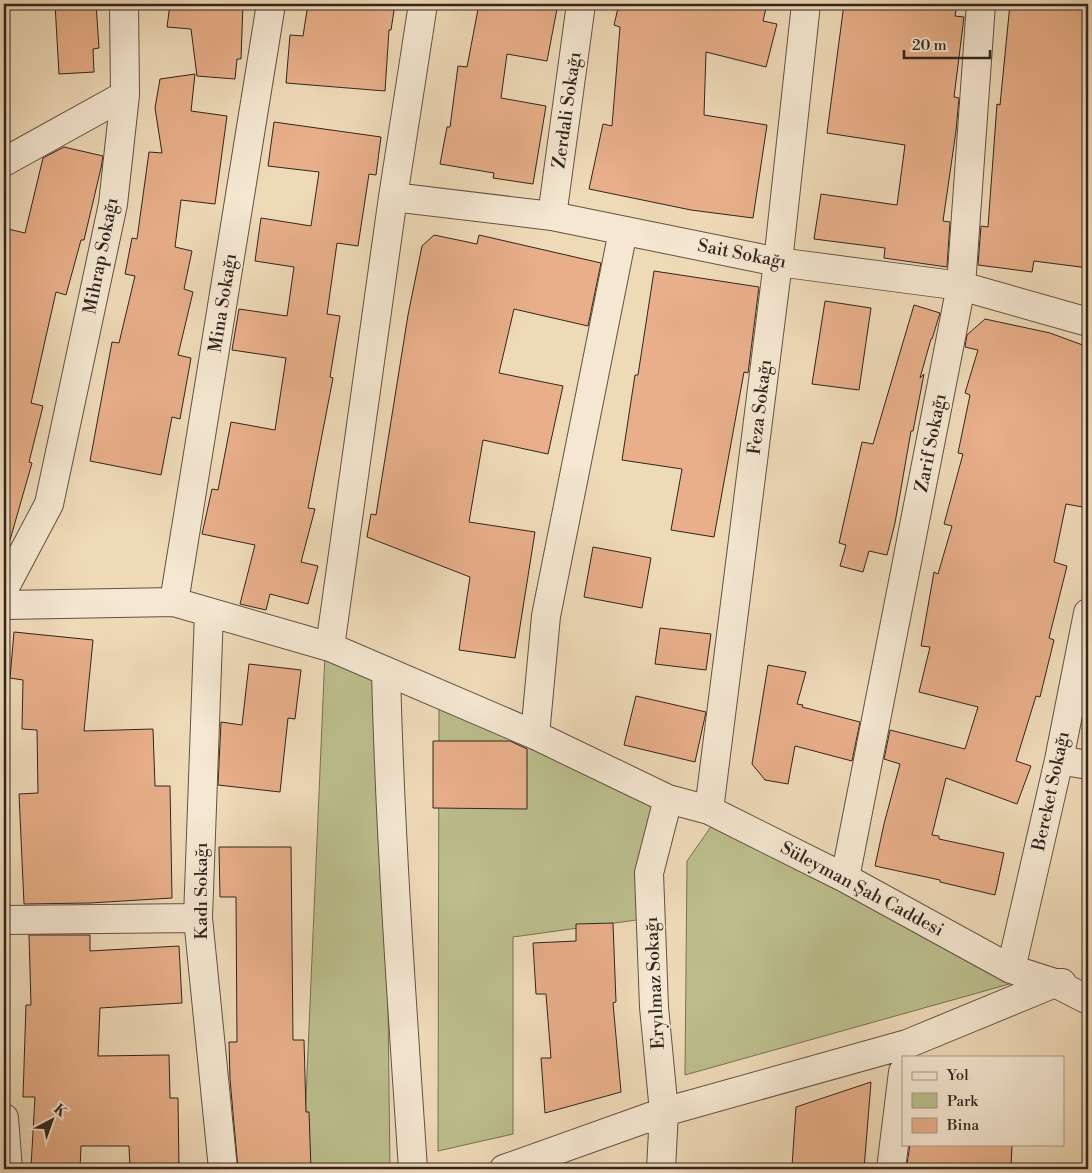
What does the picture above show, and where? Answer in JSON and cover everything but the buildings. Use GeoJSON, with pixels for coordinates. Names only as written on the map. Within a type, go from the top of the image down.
{"type":"FeatureCollection","features":[{"type":"Feature","properties":{"kind":"street","name":"Mihrap Sokağı"},"geometry":{"type":"LineString","coordinates":[[4,589],[49,504],[113,204],[125,95],[124,4]]}},
{"type":"Feature","properties":{"kind":"street","name":"Mina Sokağı"},"geometry":{"type":"LineString","coordinates":[[174,602],[271,4]]}},
{"type":"Feature","properties":{"kind":"street"},"geometry":{"type":"LineString","coordinates":[[330,647],[393,198],[423,4]]}},
{"type":"Feature","properties":{"kind":"street","name":"Zerdali Sokağı"},"geometry":{"type":"LineString","coordinates":[[552,216],[581,4]]}},
{"type":"Feature","properties":{"kind":"street","name":"Feza Sokağı"},"geometry":{"type":"LineString","coordinates":[[709,810],[778,262],[806,4]]}},
{"type":"Feature","properties":{"kind":"street","name":"Zarif Sokağı"},"geometry":{"type":"LineString","coordinates":[[845,878],[961,286],[981,4]]}},
{"type":"Feature","properties":{"kind":"street"},"geometry":{"type":"LineString","coordinates":[[4,162],[125,95]]}},
{"type":"Feature","properties":{"kind":"street","name":"Sait Sokağı"},"geometry":{"type":"LineString","coordinates":[[393,198],[552,216],[778,262],[961,286],[1088,322]]}},
{"type":"Feature","properties":{"kind":"street"},"geometry":{"type":"LineString","coordinates":[[535,735],[546,616],[623,231]]}},
{"type":"Feature","properties":{"kind":"street"},"geometry":{"type":"LineString","coordinates":[[4,605],[174,602],[330,647],[386,672],[396,901],[413,1169]]}},
{"type":"Feature","properties":{"kind":"street","name":"Kadı Sokağı"},"geometry":{"type":"LineString","coordinates":[[209,612],[198,918],[223,1169]]}},
{"type":"Feature","properties":{"kind":"street","name":"Bereket Sokağı"},"geometry":{"type":"LineString","coordinates":[[1011,969],[1058,760],[1088,613]]}},
{"type":"Feature","properties":{"kind":"street","name":"Süleyman Şah Caddesi"},"geometry":{"type":"LineString","coordinates":[[386,672],[535,735],[668,799],[709,810],[845,878],[1011,969],[1055,983]]}},
{"type":"Feature","properties":{"kind":"street"},"geometry":{"type":"LineString","coordinates":[[1058,760],[1088,765]]}},
{"type":"Feature","properties":{"kind":"street","name":"Eryılmaz Sokağı"},"geometry":{"type":"LineString","coordinates":[[661,1169],[664,1112],[654,1007],[649,873],[668,799]]}},
{"type":"Feature","properties":{"kind":"street"},"geometry":{"type":"LineString","coordinates":[[4,920],[198,918]]}},
{"type":"Feature","properties":{"kind":"street"},"geometry":{"type":"LineString","coordinates":[[504,1169],[664,1112],[906,1051],[1055,983],[1088,982]]}},
{"type":"Feature","properties":{"kind":"street"},"geometry":{"type":"LineString","coordinates":[[1055,983],[1088,1000]]}},
{"type":"Feature","properties":{"kind":"street"},"geometry":{"type":"LineString","coordinates":[[891,1169],[902,1080]]}},
{"type":"Feature","properties":{"kind":"street"},"geometry":{"type":"LineString","coordinates":[[4,1118],[8,1169]]}},
{"type":"Feature","properties":{"kind":"green space"},"geometry":{"type":"Polygon","coordinates":[[[325,653],[384,686],[390,1169],[303,1169],[325,653]]]}},
{"type":"Feature","properties":{"kind":"green space"},"geometry":{"type":"Polygon","coordinates":[[[439,702],[667,802],[651,918],[513,937],[513,1134],[438,1151],[439,702]]]}},
{"type":"Feature","properties":{"kind":"green space"},"geometry":{"type":"Polygon","coordinates":[[[715,821],[1013,983],[685,1075],[687,861],[715,821]]]}}]}
